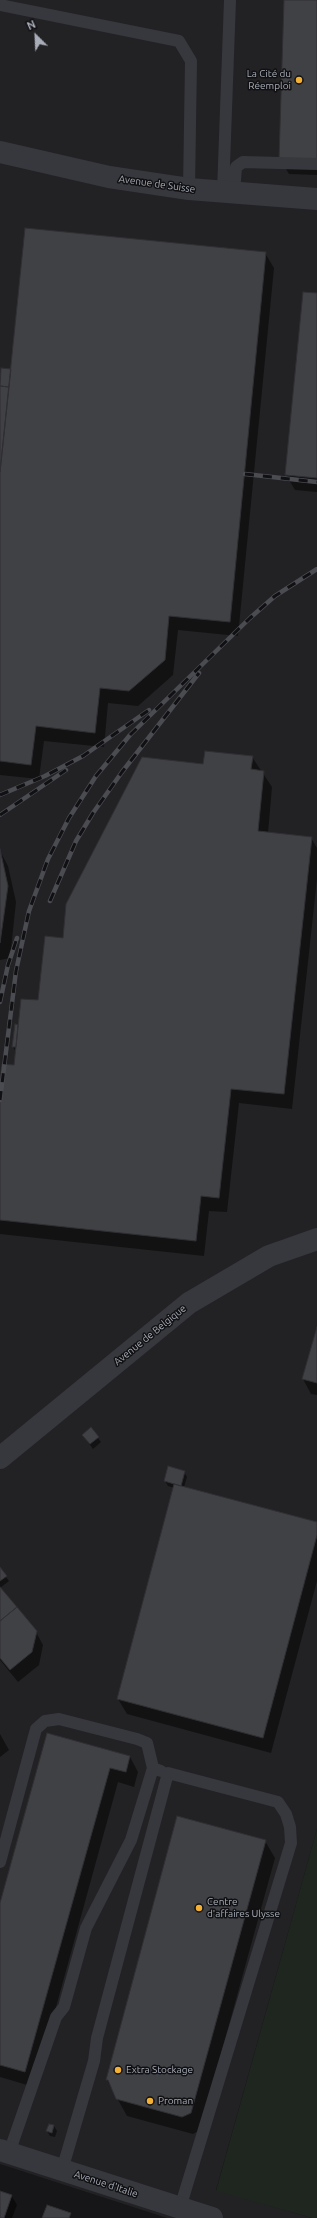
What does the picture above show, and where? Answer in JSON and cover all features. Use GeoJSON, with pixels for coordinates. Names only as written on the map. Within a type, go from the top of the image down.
{"type":"FeatureCollection","features":[{"type":"Feature","properties":{"kind":"street","name":"Avenue de Suisse"},"geometry":{"type":"LineString","coordinates":[[0,152],[109,177],[189,189],[317,199]]}},
{"type":"Feature","properties":{"kind":"street","name":"Avenue de Belgique"},"geometry":{"type":"LineString","coordinates":[[0,1458],[189,1303],[269,1256],[317,1239]]}},
{"type":"Feature","properties":{"kind":"street","name":"Avenue d'Italie"},"geometry":{"type":"LineString","coordinates":[[4,2152],[212,2218]]}},
{"type":"Feature","properties":{"kind":"lane"},"geometry":{"type":"LineString","coordinates":[[229,192],[230,0]]}},
{"type":"Feature","properties":{"kind":"lane"},"geometry":{"type":"LineString","coordinates":[[0,5],[179,41],[191,61],[189,189]]}},
{"type":"Feature","properties":{"kind":"lane"},"geometry":{"type":"LineString","coordinates":[[229,192],[236,167],[243,162],[317,164]]}},
{"type":"Feature","properties":{"kind":"lane"},"geometry":{"type":"LineString","coordinates":[[0,1862],[36,1729],[45,1720],[59,1719],[137,1739],[147,1743],[153,1768],[131,1840],[86,1928],[64,2007],[56,2017],[4,2152]]}},
{"type":"Feature","properties":{"kind":"lane"},"geometry":{"type":"LineString","coordinates":[[153,1768],[278,1802],[286,1814],[290,1827],[291,1843],[180,2208]]}},
{"type":"Feature","properties":{"kind":"lane"},"geometry":{"type":"LineString","coordinates":[[62,2170],[94,2061],[97,2038],[168,1773]]}},
{"type":"Feature","properties":{"kind":"shaded area"},"geometry":{"type":"Polygon","coordinates":[[[0,0],[317,0],[317,1829],[216,2190],[312,2218],[167,2218],[0,2164],[0,0]]]}},
{"type":"Feature","properties":{"kind":"shaded area"},"geometry":{"type":"Polygon","coordinates":[[[317,1829],[317,2218],[312,2218],[216,2191],[317,1829]]]}},
{"type":"Feature","properties":{"kind":"building","name":"La Cité du Réemploi"},"geometry":{"type":"Polygon","coordinates":[[[284,0],[317,0],[317,160],[279,159],[284,0]]]}},
{"type":"Feature","properties":{"kind":"building"},"geometry":{"type":"Polygon","coordinates":[[[25,228],[266,252],[230,622],[169,616],[165,660],[129,691],[100,688],[95,733],[36,726],[31,765],[0,761],[0,472],[25,228]]]}},
{"type":"Feature","properties":{"kind":"building"},"geometry":{"type":"Polygon","coordinates":[[[303,292],[317,293],[317,478],[285,475],[303,292]]]}},
{"type":"Feature","properties":{"kind":"building"},"geometry":{"type":"Polygon","coordinates":[[[1,368],[11,369],[9,387],[0,386],[1,368]]]}},
{"type":"Feature","properties":{"kind":"building"},"geometry":{"type":"Polygon","coordinates":[[[0,386],[9,387],[0,472],[0,386]]]}},
{"type":"Feature","properties":{"kind":"building"},"geometry":{"type":"Polygon","coordinates":[[[205,751],[253,756],[251,769],[264,771],[258,831],[312,837],[284,1094],[231,1089],[219,1198],[201,1196],[196,1241],[0,1220],[0,1081],[2,1064],[14,1065],[21,999],[38,1000],[45,936],[63,938],[66,904],[142,757],[203,764],[205,751]]]}},
{"type":"Feature","properties":{"kind":"building"},"geometry":{"type":"Polygon","coordinates":[[[0,849],[8,886],[0,943],[0,849]]]}},
{"type":"Feature","properties":{"kind":"building"},"geometry":{"type":"Polygon","coordinates":[[[15,1024],[18,1025],[16,1047],[12,1047],[15,1024]]]}},
{"type":"Feature","properties":{"kind":"building"},"geometry":{"type":"Polygon","coordinates":[[[317,1327],[317,1383],[302,1379],[317,1327]]]}},
{"type":"Feature","properties":{"kind":"building"},"geometry":{"type":"Polygon","coordinates":[[[91,1427],[99,1437],[90,1444],[82,1435],[91,1427]]]}},
{"type":"Feature","properties":{"kind":"building"},"geometry":{"type":"Polygon","coordinates":[[[168,1466],[185,1471],[181,1486],[164,1481],[168,1466]]]}},
{"type":"Feature","properties":{"kind":"building"},"geometry":{"type":"Polygon","coordinates":[[[174,1484],[317,1522],[317,1535],[263,1738],[117,1699],[174,1484]]]}},
{"type":"Feature","properties":{"kind":"building"},"geometry":{"type":"Polygon","coordinates":[[[0,1567],[7,1576],[0,1581],[0,1567]]]}},
{"type":"Feature","properties":{"kind":"building"},"geometry":{"type":"Polygon","coordinates":[[[0,1587],[17,1607],[0,1621],[0,1587]]]}},
{"type":"Feature","properties":{"kind":"building"},"geometry":{"type":"Polygon","coordinates":[[[17,1607],[37,1631],[32,1652],[10,1670],[0,1658],[0,1621],[17,1607]]]}},
{"type":"Feature","properties":{"kind":"building"},"geometry":{"type":"Polygon","coordinates":[[[47,1733],[130,1756],[126,1772],[110,1768],[25,2072],[0,2065],[0,1903],[47,1733]]]}},
{"type":"Feature","properties":{"kind":"building","name":"Centre d'affaires Ulysse"},"geometry":{"type":"Polygon","coordinates":[[[177,1816],[266,1840],[191,2113],[182,2117],[116,2099],[108,2080],[106,2080],[177,1816]]]}},
{"type":"Feature","properties":{"kind":"building"},"geometry":{"type":"Polygon","coordinates":[[[49,2124],[54,2125],[52,2133],[46,2131],[49,2124]]]}},
{"type":"Feature","properties":{"kind":"building"},"geometry":{"type":"Polygon","coordinates":[[[0,2191],[12,2195],[4,2218],[0,2218],[0,2191]]]}},
{"type":"Feature","properties":{"kind":"building"},"geometry":{"type":"Polygon","coordinates":[[[47,2205],[71,2213],[69,2218],[42,2218],[47,2205]]]}},
{"type":"Feature","properties":{"kind":"railway"},"geometry":{"type":"LineString","coordinates":[[245,474],[317,482]]}},
{"type":"Feature","properties":{"kind":"railway"},"geometry":{"type":"LineString","coordinates":[[0,1100],[16,971],[29,911],[48,859],[69,818],[96,776],[130,735],[250,618],[275,596],[317,569]]}},
{"type":"Feature","properties":{"kind":"railway"},"geometry":{"type":"LineString","coordinates":[[50,901],[76,841],[93,813],[122,772],[199,673]]}},
{"type":"Feature","properties":{"kind":"railway"},"geometry":{"type":"LineString","coordinates":[[0,795],[45,776],[83,756],[149,710]]}},
{"type":"Feature","properties":{"kind":"railway"},"geometry":{"type":"LineString","coordinates":[[0,815],[66,770]]}},
{"type":"Feature","properties":{"kind":"railway"},"geometry":{"type":"LineString","coordinates":[[0,1002],[8,965],[17,938]]}},
{"type":"Feature","properties":{"kind":"place","name":"La Cité du Réemploi"},"geometry":{"type":"Point","coordinates":[299,80]}},
{"type":"Feature","properties":{"kind":"place","name":"Centre d'affaires Ulysse"},"geometry":{"type":"Point","coordinates":[199,1908]}},
{"type":"Feature","properties":{"kind":"place","name":"Extra Stockage"},"geometry":{"type":"Point","coordinates":[118,2070]}},
{"type":"Feature","properties":{"kind":"place","name":"Proman"},"geometry":{"type":"Point","coordinates":[150,2101]}}]}
